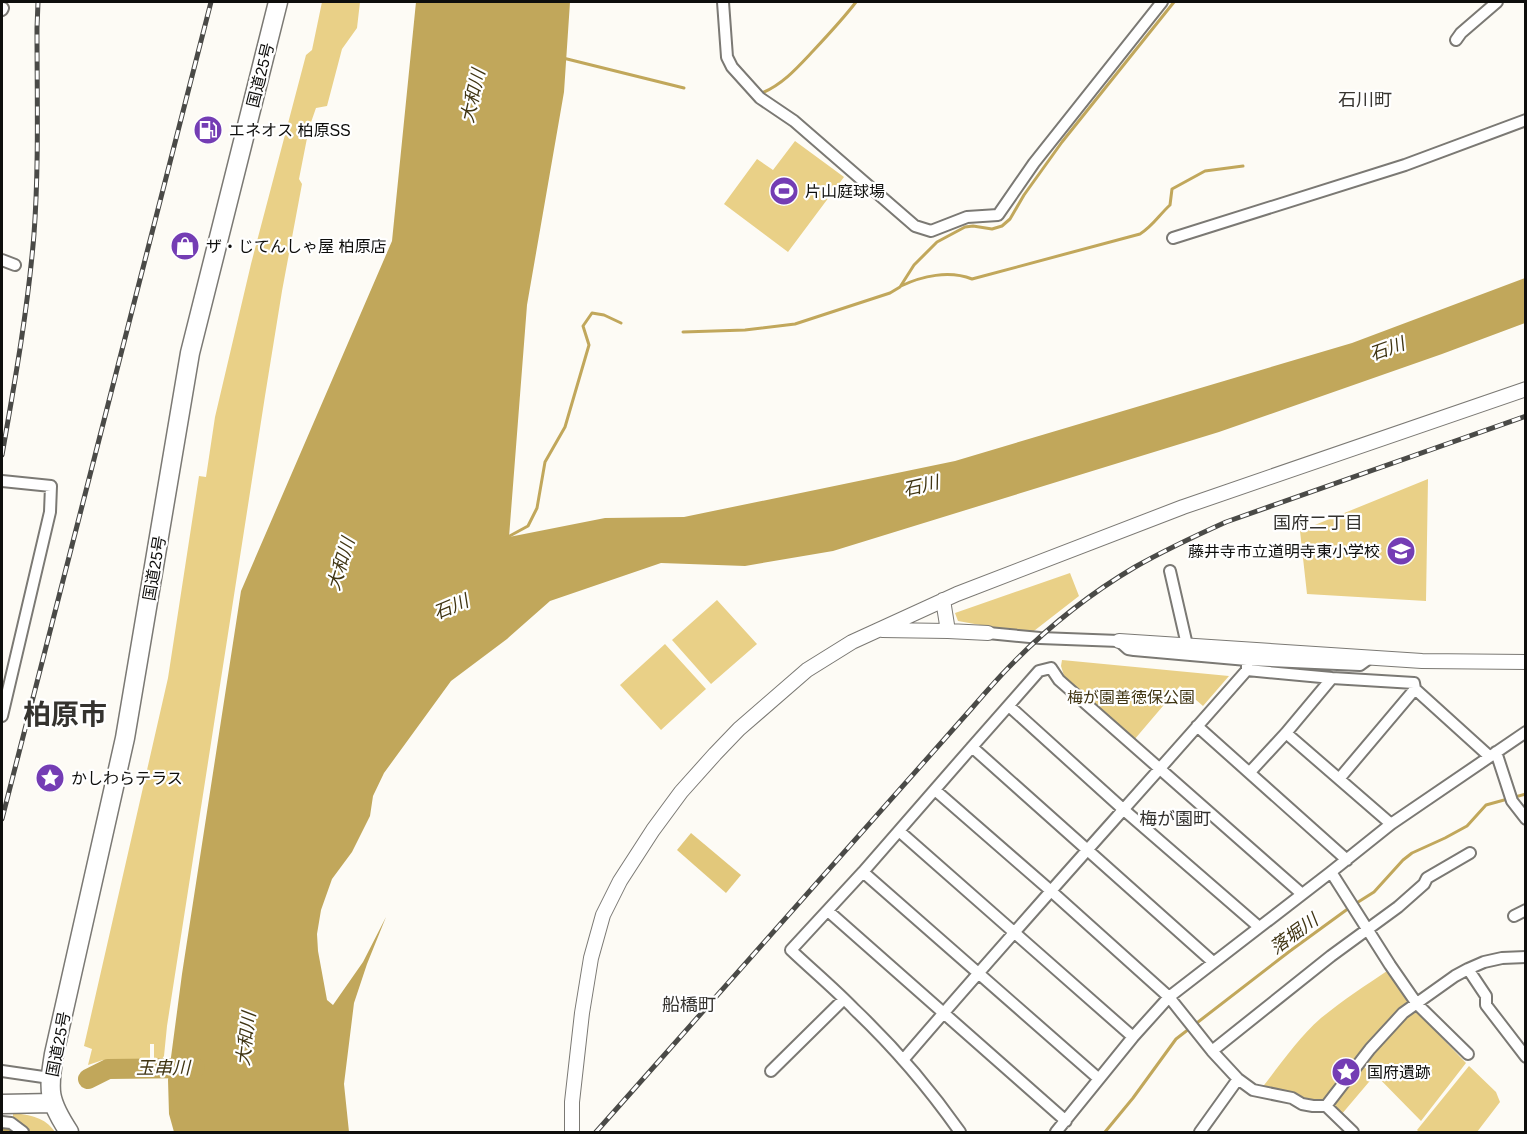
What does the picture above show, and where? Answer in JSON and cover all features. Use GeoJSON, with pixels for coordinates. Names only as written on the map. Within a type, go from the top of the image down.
{"type":"FeatureCollection","features":[{"type":"Feature","properties":{"kind":"highway","name":"国道25号"},"geometry":{"type":"LineString","coordinates":[[69,1132],[52,1103],[50,1078],[54,1054],[125,738],[190,353],[278,2]]}},
{"type":"Feature","properties":{"kind":"highway"},"geometry":{"type":"LineString","coordinates":[[9,1104],[52,1103]]}},
{"type":"Feature","properties":{"kind":"street"},"geometry":{"type":"LineString","coordinates":[[723,2],[727,57],[732,67],[760,98],[794,121],[915,226],[930,231],[967,217],[998,215],[1034,163],[1162,2]]}},
{"type":"Feature","properties":{"kind":"street"},"geometry":{"type":"LineString","coordinates":[[1456,40],[1497,2]]}},
{"type":"Feature","properties":{"kind":"street"},"geometry":{"type":"LineString","coordinates":[[1173,237],[1405,165],[1526,120]]}},
{"type":"Feature","properties":{"kind":"street"},"geometry":{"type":"LineString","coordinates":[[2,260],[15,265]]}},
{"type":"Feature","properties":{"kind":"street"},"geometry":{"type":"LineString","coordinates":[[572,1132],[572,1102],[582,1013],[591,958],[603,915],[628,867],[681,792],[739,729],[807,670],[875,630],[943,600],[1183,507],[1526,389]]}},
{"type":"Feature","properties":{"kind":"street"},"geometry":{"type":"LineString","coordinates":[[2,481],[51,486],[51,512],[2,717]]}},
{"type":"Feature","properties":{"kind":"street"},"geometry":{"type":"LineString","coordinates":[[1170,571],[1187,645]]}},
{"type":"Feature","properties":{"kind":"street"},"geometry":{"type":"LineString","coordinates":[[943,600],[948,631]]}},
{"type":"Feature","properties":{"kind":"street"},"geometry":{"type":"LineString","coordinates":[[875,630],[948,631],[1040,638],[1119,640],[1371,657],[1424,663],[1526,662]]}},
{"type":"Feature","properties":{"kind":"street"},"geometry":{"type":"LineString","coordinates":[[1119,640],[1134,650],[1332,678],[1414,683],[1415,690],[1492,754],[1512,801],[1526,819]]}},
{"type":"Feature","properties":{"kind":"street"},"geometry":{"type":"LineString","coordinates":[[1247,665],[1360,665],[1371,657]]}},
{"type":"Feature","properties":{"kind":"street"},"geometry":{"type":"LineString","coordinates":[[903,1060],[1087,849],[1161,769],[1247,665]]}},
{"type":"Feature","properties":{"kind":"street"},"geometry":{"type":"LineString","coordinates":[[960,1132],[938,1101],[903,1060],[844,999],[791,950],[863,872],[1039,671],[1051,668],[1059,680],[1302,894]]}},
{"type":"Feature","properties":{"kind":"street"},"geometry":{"type":"LineString","coordinates":[[1250,772],[1332,678]]}},
{"type":"Feature","properties":{"kind":"street"},"geometry":{"type":"LineString","coordinates":[[1339,779],[1415,690]]}},
{"type":"Feature","properties":{"kind":"street"},"geometry":{"type":"LineString","coordinates":[[1009,706],[1259,927]]}},
{"type":"Feature","properties":{"kind":"street"},"geometry":{"type":"LineString","coordinates":[[1197,726],[1347,860]]}},
{"type":"Feature","properties":{"kind":"street"},"geometry":{"type":"LineString","coordinates":[[1056,1132],[1133,1036],[1169,997],[1391,824],[1526,732]]}},
{"type":"Feature","properties":{"kind":"street"},"geometry":{"type":"LineString","coordinates":[[1286,733],[1391,824]]}},
{"type":"Feature","properties":{"kind":"street"},"geometry":{"type":"LineString","coordinates":[[972,747],[1213,962]]}},
{"type":"Feature","properties":{"kind":"street"},"geometry":{"type":"LineString","coordinates":[[935,790],[1169,997],[1212,1051],[1238,1079],[1253,1090],[1292,1098],[1302,1104],[1326,1106],[1353,1132]]}},
{"type":"Feature","properties":{"kind":"street"},"geometry":{"type":"LineString","coordinates":[[899,831],[1133,1036]]}},
{"type":"Feature","properties":{"kind":"street"},"geometry":{"type":"LineString","coordinates":[[1212,1051],[1331,956],[1398,907],[1424,884],[1427,878],[1470,853]]}},
{"type":"Feature","properties":{"kind":"street"},"geometry":{"type":"LineString","coordinates":[[863,872],[1099,1079]]}},
{"type":"Feature","properties":{"kind":"street"},"geometry":{"type":"LineString","coordinates":[[1331,872],[1390,965],[1418,1004],[1468,1054]]}},
{"type":"Feature","properties":{"kind":"street"},"geometry":{"type":"LineString","coordinates":[[828,910],[1066,1121]]}},
{"type":"Feature","properties":{"kind":"street"},"geometry":{"type":"LineString","coordinates":[[1514,916],[1526,910]]}},
{"type":"Feature","properties":{"kind":"street"},"geometry":{"type":"LineString","coordinates":[[1326,1106],[1370,1049],[1403,1013],[1468,969],[1502,958],[1526,957]]}},
{"type":"Feature","properties":{"kind":"street"},"geometry":{"type":"LineString","coordinates":[[1468,969],[1486,996],[1486,1005],[1526,1057]]}},
{"type":"Feature","properties":{"kind":"street"},"geometry":{"type":"LineString","coordinates":[[771,1071],[844,999]]}},
{"type":"Feature","properties":{"kind":"street"},"geometry":{"type":"LineString","coordinates":[[2,1071],[50,1078]]}},
{"type":"Feature","properties":{"kind":"street"},"geometry":{"type":"LineString","coordinates":[[1200,1132],[1238,1079]]}},
{"type":"Feature","properties":{"kind":"street"},"geometry":{"type":"LineString","coordinates":[[2,1122],[11,1123],[23,1132]]}},
{"type":"Feature","properties":{"kind":"green space"},"geometry":{"type":"Polygon","coordinates":[[[322,2],[360,2],[357,28],[342,49],[327,106],[316,108],[309,128],[299,179],[302,184],[265,396],[164,1056],[154,1061],[154,1044],[150,1044],[150,1060],[103,1060],[88,1065],[92,1049],[84,1046],[168,678],[199,476],[206,477],[215,417],[251,264],[306,55],[312,50],[322,2]]]}},
{"type":"Feature","properties":{"kind":"green space","name":"片山庭球場"},"geometry":{"type":"Polygon","coordinates":[[[795,141],[844,177],[788,252],[724,204],[757,159],[773,170],[795,141]]]}},
{"type":"Feature","properties":{"kind":"green space"},"geometry":{"type":"Polygon","coordinates":[[[1428,479],[1426,601],[1307,594],[1300,531],[1428,479]]]}},
{"type":"Feature","properties":{"kind":"green space"},"geometry":{"type":"Polygon","coordinates":[[[1070,573],[1079,596],[1030,634],[958,621],[955,613],[1070,573]]]}},
{"type":"Feature","properties":{"kind":"green space"},"geometry":{"type":"Polygon","coordinates":[[[717,600],[757,644],[711,684],[672,640],[717,600]]]}},
{"type":"Feature","properties":{"kind":"green space"},"geometry":{"type":"Polygon","coordinates":[[[665,644],[706,689],[661,730],[620,685],[665,644]]]}},
{"type":"Feature","properties":{"kind":"green space","name":"梅が園善徳保公園"},"geometry":{"type":"Polygon","coordinates":[[[1062,660],[1229,676],[1203,706],[1180,686],[1134,740],[1065,679],[1061,666],[1062,660]]]}},
{"type":"Feature","properties":{"kind":"green space"},"geometry":{"type":"Polygon","coordinates":[[[1390,969],[1413,1002],[1325,1101],[1311,1102],[1261,1089],[1305,1034],[1321,1018],[1390,969]]]}},
{"type":"Feature","properties":{"kind":"green space"},"geometry":{"type":"Polygon","coordinates":[[[1417,1012],[1466,1063],[1421,1121],[1365,1064],[1404,1018],[1417,1012]]]}},
{"type":"Feature","properties":{"kind":"green space"},"geometry":{"type":"Polygon","coordinates":[[[1361,1064],[1374,1076],[1341,1115],[1330,1105],[1361,1064]]]}},
{"type":"Feature","properties":{"kind":"green space"},"geometry":{"type":"Polygon","coordinates":[[[1469,1066],[1496,1092],[1500,1102],[1477,1132],[1419,1132],[1417,1130],[1469,1066]]]}},
{"type":"Feature","properties":{"kind":"green space"},"geometry":{"type":"Polygon","coordinates":[[[13,1113],[42,1120],[55,1132],[26,1132],[13,1117],[13,1113]]]}},
{"type":"Feature","properties":{"kind":"shaded area"},"geometry":{"type":"Polygon","coordinates":[[[691,833],[741,875],[726,893],[677,850],[691,833]]]}},
{"type":"Feature","properties":{"kind":"water"},"geometry":{"type":"Polygon","coordinates":[[[416,2],[570,2],[564,92],[527,305],[509,537],[605,518],[684,517],[955,461],[1352,343],[1525,278],[1525,323],[1219,432],[833,551],[745,566],[661,563],[550,601],[507,639],[451,681],[384,773],[373,796],[370,816],[352,852],[332,879],[321,910],[317,934],[327,1000],[333,1005],[363,962],[386,917],[354,1003],[344,1084],[349,1132],[174,1132],[169,1114],[168,1080],[182,974],[241,591],[392,241],[416,2]]]}},
{"type":"Feature","properties":{"kind":"waterway"},"geometry":{"type":"LineString","coordinates":[[762,93],[777,85],[795,69],[856,2]]}},
{"type":"Feature","properties":{"kind":"waterway"},"geometry":{"type":"LineString","coordinates":[[683,332],[745,330],[795,324],[890,293],[900,287],[914,265],[937,242],[965,227],[992,229],[1002,226],[1010,219],[1024,195],[1062,142],[1174,2]]}},
{"type":"Feature","properties":{"kind":"waterway"},"geometry":{"type":"LineString","coordinates":[[563,58],[684,88]]}},
{"type":"Feature","properties":{"kind":"waterway"},"geometry":{"type":"LineString","coordinates":[[901,286],[936,275],[954,275],[972,279],[1140,234],[1170,205],[1172,189],[1205,171],[1243,166]]}},
{"type":"Feature","properties":{"kind":"waterway"},"geometry":{"type":"LineString","coordinates":[[506,538],[528,526],[537,508],[545,462],[565,427],[589,345],[583,326],[592,313],[604,315],[621,323]]}},
{"type":"Feature","properties":{"kind":"waterway","name":"落堀川"},"geometry":{"type":"LineString","coordinates":[[1355,904],[1374,892],[1412,853],[1467,826],[1486,805],[1526,794]]}},
{"type":"Feature","properties":{"kind":"waterway","name":"落堀川"},"geometry":{"type":"LineString","coordinates":[[1105,1132],[1176,1039],[1349,908]]}},
{"type":"Feature","properties":{"kind":"waterway","name":"玉串川"},"geometry":{"type":"LineString","coordinates":[[88,1079],[108,1069],[195,1068]]}},
{"type":"Feature","properties":{"kind":"railway"},"geometry":{"type":"LineString","coordinates":[[2,455],[25,317],[34,234],[38,2]]}},
{"type":"Feature","properties":{"kind":"railway"},"geometry":{"type":"LineString","coordinates":[[2,819],[211,2]]}},
{"type":"Feature","properties":{"kind":"railway"},"geometry":{"type":"LineString","coordinates":[[596,1132],[997,680],[1026,650],[1070,611],[1135,567],[1226,522],[1526,416]]}},
{"type":"Feature","properties":{"kind":"place","name":"エネオス 柏原SS"},"geometry":{"type":"Point","coordinates":[208,130]}},
{"type":"Feature","properties":{"kind":"place","name":"片山庭球場"},"geometry":{"type":"Point","coordinates":[784,191]}},
{"type":"Feature","properties":{"kind":"place","name":"ザ・じてんしゃ屋 柏原店"},"geometry":{"type":"Point","coordinates":[185,246]}},
{"type":"Feature","properties":{"kind":"place","name":"藤井寺市立道明寺東小学校"},"geometry":{"type":"Point","coordinates":[1401,551]}},
{"type":"Feature","properties":{"kind":"place","name":"かしわらテラス"},"geometry":{"type":"Point","coordinates":[50,778]}},
{"type":"Feature","properties":{"kind":"place","name":"国府遺跡"},"geometry":{"type":"Point","coordinates":[1346,1072]}},
{"type":"Feature","properties":{"kind":"district","name":"石川町"},"geometry":{"type":"Point","coordinates":[1365,100]}},
{"type":"Feature","properties":{"kind":"district","name":"国府二丁目"},"geometry":{"type":"Point","coordinates":[1318,523]}},
{"type":"Feature","properties":{"kind":"district","name":"柏原市"},"geometry":{"type":"Point","coordinates":[65,714]}},
{"type":"Feature","properties":{"kind":"district","name":"梅が園町"},"geometry":{"type":"Point","coordinates":[1175,819]}},
{"type":"Feature","properties":{"kind":"district","name":"船橋町"},"geometry":{"type":"Point","coordinates":[689,1005]}},
{"type":"Feature","properties":{"kind":"water label","name":"大和川"},"geometry":{"type":"Point","coordinates":[473,96]}},
{"type":"Feature","properties":{"kind":"water label","name":"石川"},"geometry":{"type":"Point","coordinates":[1387,349]}},
{"type":"Feature","properties":{"kind":"water label","name":"石川"},"geometry":{"type":"Point","coordinates":[921,486]}},
{"type":"Feature","properties":{"kind":"water label","name":"大和川"},"geometry":{"type":"Point","coordinates":[341,564]}},
{"type":"Feature","properties":{"kind":"water label","name":"石川"},"geometry":{"type":"Point","coordinates":[451,607]}},
{"type":"Feature","properties":{"kind":"water label","name":"大和川"},"geometry":{"type":"Point","coordinates":[246,1039]}}]}
